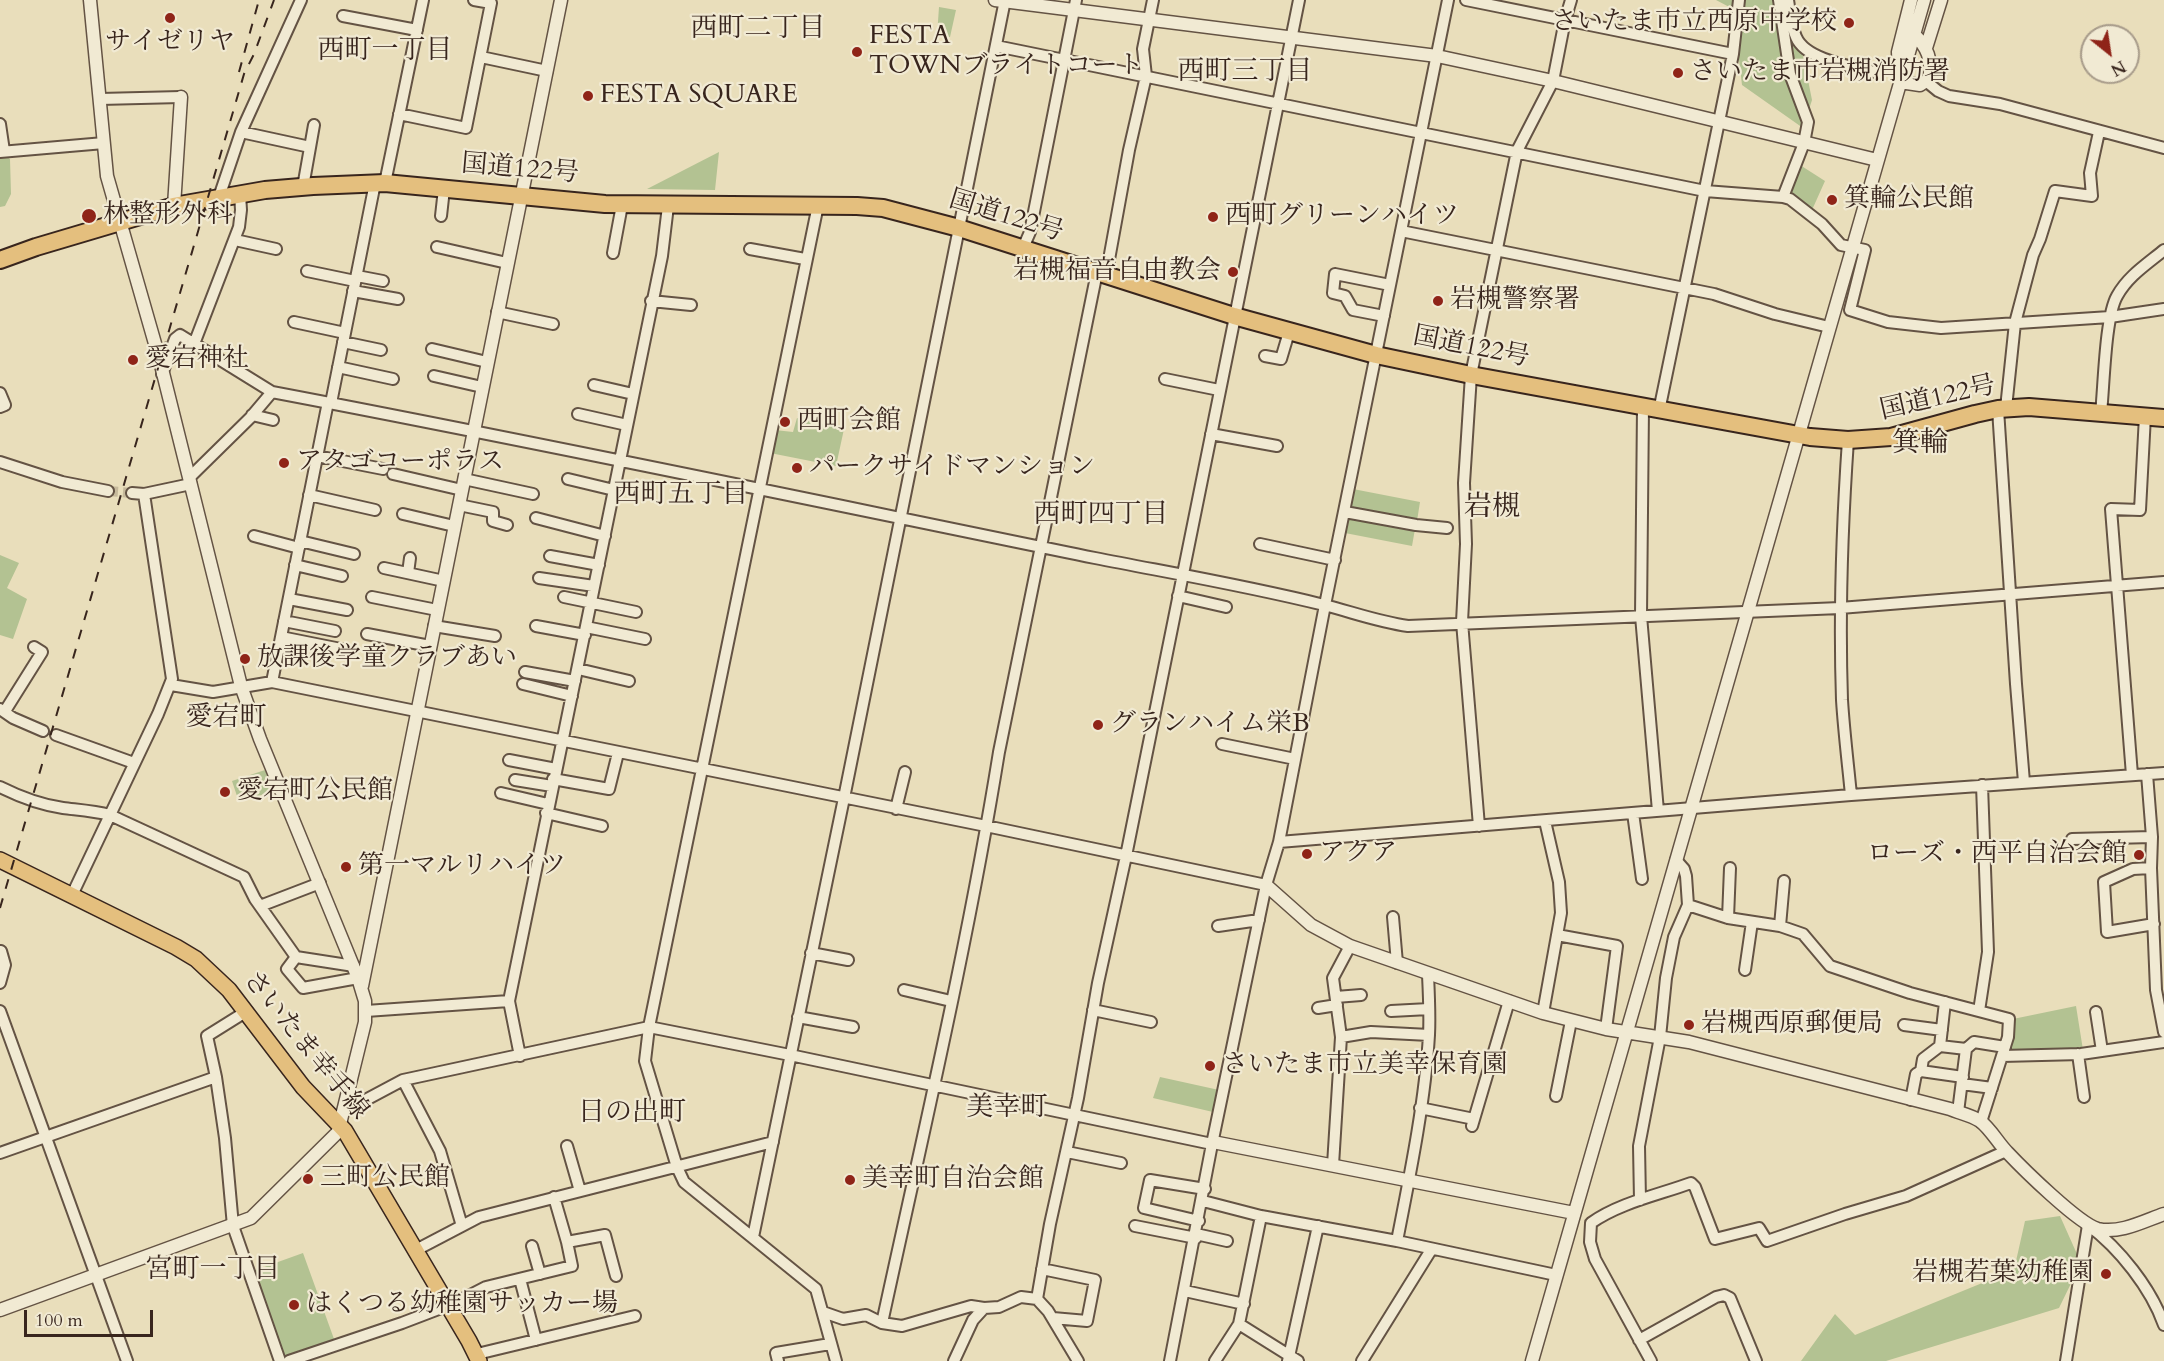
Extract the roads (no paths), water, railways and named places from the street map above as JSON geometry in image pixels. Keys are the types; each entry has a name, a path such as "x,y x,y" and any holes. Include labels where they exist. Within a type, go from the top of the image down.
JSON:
{"highway":[{"name":"国道122号","path":"0,260 174,206 219,197 303,187 380,183 622,204 818,205 883,208 959,228 1234,316 1376,355 1471,375 1825,440 1891,437 1953,419 2002,409 2029,407 2164,418"}],"main road":[{"name":"さいたま幸手線","path":"0,860 176,946 196,959 229,990 316,1103 342,1119 350,1138 478,1358"}],"street":[{"path":"0,1310 251,1218 330,1141 342,1119 366,1011 358,977 260,739 241,686 162,374 107,176 90,0"},
{"path":"219,197 241,132 301,0"},
{"path":"272,682 317,456 355,283 399,114 423,0"},
{"path":"399,114 466,128 491,3 474,0"},
{"path":"358,977 438,610 561,0"},
{"path":"753,1237 996,46 1002,0 1075,5 1149,18 1437,56 1553,81 1877,160"},
{"path":"882,1323 934,1085 999,752 1042,547 1146,76 1143,49 1153,0"},
{"path":"1037,1299 1075,1114 1093,1010 1184,576 1234,316 1299,0"},
{"path":"1170,1361 1266,885 1279,842 1448,0"},
{"path":"1466,0 1732,54"},
{"path":"1479,826 1462,622 1466,544 1464,483 1471,375 1517,151 1553,81 1571,0"},
{"path":"1658,811 1641,616 1651,409 1686,289 1732,54 1739,0"},
{"path":"1779,0 1790,74 1808,122 1804,143 1783,197"},
{"path":"1788,0 1796,36 1803,48 1814,55 1879,73"},
{"path":"1900,82 1898,52 1911,0"},
{"path":"1532,1361 1924,0"},
{"path":"1926,48 1941,0"},
{"path":"1023,248 1030,232 1075,5"},
{"path":"343,16 417,30"},
{"path":"1900,82 1920,85 1927,82 1931,72 1931,63 1926,48 1914,34"},
{"path":"996,46 1065,58 1704,191 1783,197 1822,224 1841,245 1865,250 1850,310 1888,322 1941,328 2110,317 2164,309"},
{"path":"481,57 546,71"},
{"path":"1927,82 1949,96 2000,104 2164,148"},
{"path":"100,99 181,97 174,206"},
{"path":"0,124 2,152 104,143"},
{"path":"303,187 314,125"},
{"path":"241,132 310,147"},
{"path":"2025,782 2010,594 2002,409 2015,323 2033,255 2055,191 2092,196 2090,173 2099,132"},
{"path":"441,216 444,189"},
{"path":"194,344 235,240 241,210 240,194"},
{"path":"613,253 622,204"},
{"path":"818,205 805,259 649,1027 645,1061 677,1167 684,1182 816,1289 836,1361"},
{"path":"520,1056 509,1001 662,255 668,206"},
{"path":"1401,231 1714,294 1775,314 1828,327"},
{"path":"235,240 276,249"},
{"path":"436,248 507,263"},
{"path":"750,249 805,259"},
{"path":"2101,412 2110,317 2116,297 2133,274 2164,250"},
{"path":"307,271 355,283 398,299"},
{"path":"1384,316 1353,310 1345,296 1333,293 1335,274 1390,285"},
{"path":"355,283 383,281"},
{"path":"651,301 691,305"},
{"path":"497,312 553,324"},
{"path":"294,322 381,350"},
{"path":"1266,356 1281,359 1289,332"},
{"path":"162,374 175,339 180,335 272,392 759,488 900,519 1325,605 1382,622 1408,626 1840,608 2164,582"},
{"path":"432,349 487,362"},
{"path":"338,367 393,379"},
{"path":"434,376 482,387"},
{"path":"1164,379 1220,390"},
{"path":"594,385 633,394"},
{"path":"132,493 144,494 190,481 272,392"},
{"path":"0,393 5,405 0,407"},
{"path":"578,414 627,425"},
{"path":"252,415 273,420"},
{"path":"2132,775 2111,509 2140,510 2145,416"},
{"path":"1211,434 1277,446"},
{"path":"1848,440 1842,522 1840,608 1842,702 1851,795"},
{"path":"317,456 463,485 532,494"},
{"path":"0,462 62,482 108,491"},
{"path":"568,479 614,490"},
{"path":"72,895 171,685 172,678 144,494"},
{"path":"309,495 375,510"},
{"path":"459,505 494,512 493,522 507,525"},
{"path":"1345,512 1416,525 1447,528"},
{"path":"403,514 454,526"},
{"path":"536,518 604,536"},
{"path":"254,536 354,554"},
{"path":"1260,544 1335,560"},
{"path":"550,556 599,565"},
{"path":"408,573 410,558"},
{"path":"295,565 342,576"},
{"path":"384,568 444,580"},
{"path":"539,578 594,586"},
{"path":"1178,596 1226,607"},
{"path":"372,597 438,610"},
{"path":"564,597 636,612"},
{"path":"289,598 347,610"},
{"path":"284,621 335,632"},
{"path":"434,626 495,636"},
{"path":"536,626 645,639"},
{"path":"368,634 430,646"},
{"path":"281,637 346,650"},
{"path":"34,647 42,652 2,710 13,718 43,731"},
{"path":"578,669 629,681"},
{"path":"525,672 575,681"},
{"path":"171,685 213,692 272,682 1266,885 1311,925 1350,946 1428,975 1571,1021 1689,1042 1958,1112 1981,1122 2006,1151 2044,1187 2106,1238 2129,1266 2158,1309 2164,1325"},
{"path":"523,684 572,696"},
{"path":"56,735 134,763"},
{"path":"1222,744 1295,759"},
{"path":"509,760 554,778 609,789 618,753"},
{"path":"896,809 905,772"},
{"path":"1279,842 1851,795 2164,773"},
{"path":"2147,774 2152,837 2151,868 2156,990 2164,1032"},
{"path":"515,780 554,778"},
{"path":"1979,1011 1988,952 1982,785"},
{"path":"0,787 21,798 62,808 87,809 110,815 244,877 260,906 296,957 358,977"},
{"path":"501,793 602,826"},
{"path":"1633,813 1642,879"},
{"path":"1543,1013 1560,913 1559,882 1545,821"},
{"path":"2072,839 2152,837"},
{"path":"1640,1200 1639,1146 1660,1037 1666,978 1674,937 1688,905 1686,876 1682,866 1676,860"},
{"path":"1728,918 1730,868"},
{"path":"2151,868 2133,869 2104,882 2106,932 2154,924"},
{"path":"1780,926 1784,881"},
{"path":"260,906 320,884"},
{"path":"1688,905 1728,918 1780,926 1803,934 1830,966 1910,993 2009,1019 2004,1052 1981,1122"},
{"path":"1393,917 1397,963"},
{"path":"1218,926 1259,920"},
{"path":"1745,970 1752,922"},
{"path":"1557,935 1617,946 1606,1029"},
{"path":"1333,1165 1341,1037 1333,978 1350,946"},
{"path":"0,983 5,965 1,951"},
{"path":"812,953 848,960"},
{"path":"296,957 287,969 303,988 358,977"},
{"path":"1397,1241 1409,1180 1429,1035 1428,975"},
{"path":"904,990 951,1001"},
{"path":"1318,1008 1361,995"},
{"path":"366,1011 509,1001"},
{"path":"1420,1108 1473,1123 1509,1001"},
{"path":"1940,1046 1945,1002"},
{"path":"1392,1011 1429,1009"},
{"path":"1093,1010 1151,1022"},
{"path":"0,1011 128,1361"},
{"path":"247,1011 207,1036 225,1138 233,1226 280,1361"},
{"path":"2096,1012 2102,1051"},
{"path":"798,1017 853,1027"},
{"path":"1556,1096 1571,1021"},
{"path":"1904,1025 1942,1030"},
{"path":"342,1119 403,1080 649,1027 1213,1143 1409,1180 1591,1223"},
{"path":"1341,1037 1371,1032 1429,1035"},
{"path":"1921,1071 1923,1059 1940,1046 1966,1048 1974,1042 2004,1052 2078,1054 2164,1042"},
{"path":"1958,1112 1966,1048"},
{"path":"2078,1054 2084,1097"},
{"path":"1911,1100 1916,1074 1921,1071 1992,1088"},
{"path":"0,1153 216,1077"},
{"path":"403,1080 441,1151 462,1226"},
{"path":"416,1250 479,1217 773,1142"},
{"path":"567,1146 580,1191"},
{"path":"1591,1223 1640,1200 1690,1183 1695,1187 1715,1239 1759,1228 1767,1241 1906,1196 2006,1151"},
{"path":"1067,1152 1120,1163"},
{"path":"1199,1221 1144,1208 1150,1180 1204,1189"},
{"path":"289,1361 402,1323 486,1287 572,1266 554,1197"},
{"path":"1203,1201 1261,1216 1397,1241 1556,1275"},
{"path":"2088,1225 2099,1229 2120,1230 2164,1214"},
{"path":"1215,1361 1239,1324 1261,1216"},
{"path":"1591,1223 1590,1242 1595,1259 1651,1361"},
{"path":"2066,1361 2088,1225"},
{"path":"1135,1226 1227,1241"},
{"path":"1239,1324 1292,1359 1318,1226"},
{"path":"567,1242 605,1235 616,1276"},
{"path":"532,1246 540,1274"},
{"path":"1362,1361 1431,1250"},
{"path":"1042,1269 1095,1280 1087,1321 1053,1318"},
{"path":"520,1279 536,1340"},
{"path":"1185,1291 1244,1304"},
{"path":"1639,1340 1724,1295 1730,1298 1756,1361"},
{"path":"823,1312 843,1319 866,1315 882,1323 902,1326 971,1306 999,1307 1021,1297 1037,1299 1053,1318 1078,1361"},
{"path":"954,1361 973,1320 984,1308"},
{"path":"478,1358 536,1340 635,1316"},
{"path":"778,1361 776,1353 830,1344"}],"tunnel":[{"path":"108,491 132,493"}],"railway":[{"path":"239,72 259,0"},
{"path":"0,908 244,74 274,0"}],"place":[{"name":"サイゼリヤ","path":"170,18"},
{"name":"さいたま市立西原中学校","path":"1849,23"},
{"name":"FESTA TOWNブライトコート","path":"857,52"},
{"name":"さいたま市岩槻消防署","path":"1678,73"},
{"name":"FESTA SQUARE","path":"588,96"},
{"name":"箕輪公民館","path":"1832,200"},
{"name":"林整形外科","path":"89,216"},
{"name":"西町グリーンハイツ","path":"1213,217"},
{"name":"岩槻福音自由教会","path":"1233,272"},
{"name":"岩槻警察署","path":"1438,301"},
{"name":"愛宕神社","path":"133,360"},
{"name":"西町会館","path":"785,422"},
{"name":"アタゴコーポラス","path":"284,463"},
{"name":"パークサイドマンション","path":"797,468"},
{"name":"放課後学童クラブあい","path":"245,659"},
{"name":"グランハイム栄B","path":"1098,725"},
{"name":"愛宕町公民館","path":"225,792"},
{"name":"アクア","path":"1307,854"},
{"name":"ローズ・西平自治会館","path":"2139,855"},
{"name":"第一マルリハイツ","path":"346,867"},
{"name":"岩槻西原郵便局","path":"1689,1025"},
{"name":"さいたま市立美幸保育園","path":"1210,1066"},
{"name":"三町公民館","path":"308,1179"},
{"name":"美幸町自治会館","path":"850,1180"},
{"name":"岩槻若葉幼稚園","path":"2106,1274"},
{"name":"はくつる幼稚園サッカー場","path":"294,1305"}],"district":[{"name":"西町二丁目","path":"758,30"},
{"name":"西町一丁目","path":"385,52"},
{"name":"西町三丁目","path":"1245,73"},
{"name":"箕輪","path":"1920,445"},
{"name":"西町五丁目","path":"681,496"},
{"name":"岩槻","path":"1492,509"},
{"name":"西町四丁目","path":"1101,516"},
{"name":"愛宕町","path":"226,719"},
{"name":"美幸町","path":"1007,1109"},
{"name":"日の出町","path":"632,1114"},
{"name":"宮町一丁目","path":"213,1271"}]}
